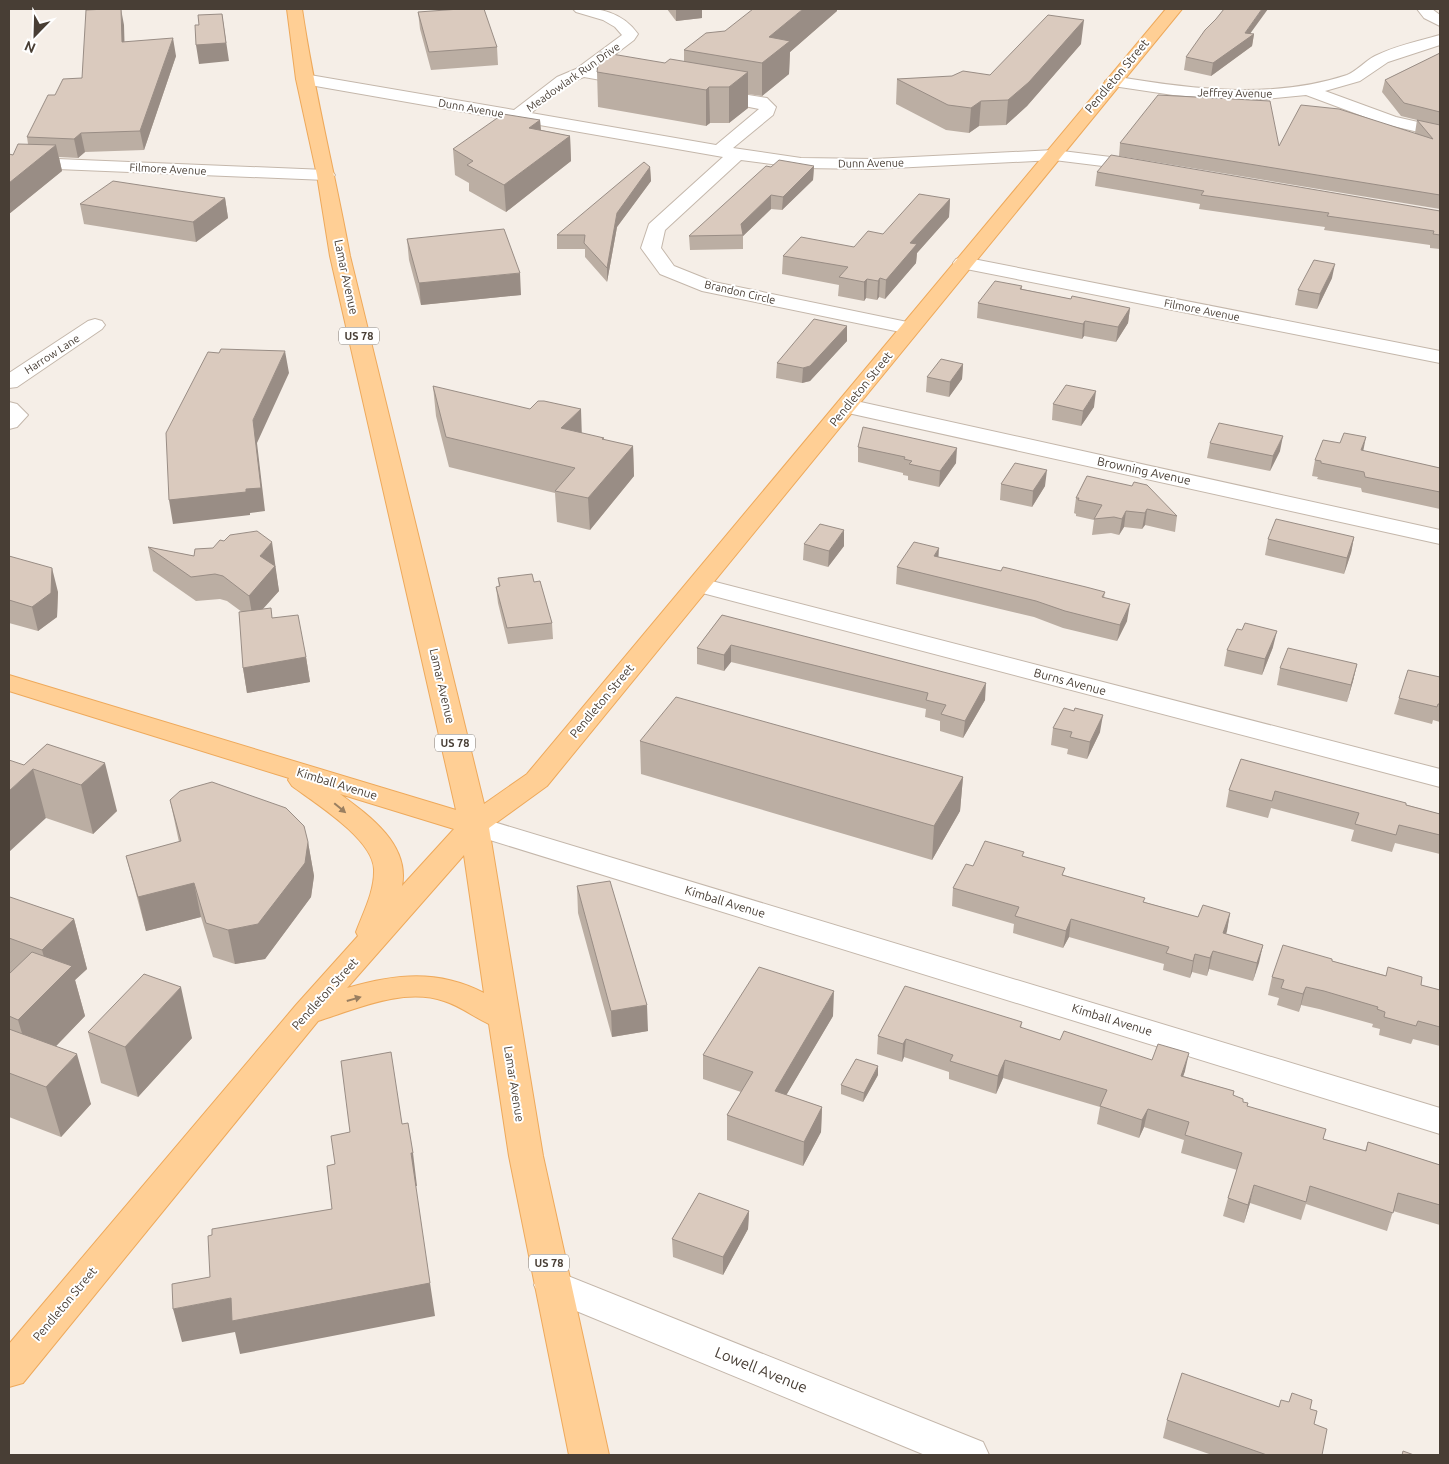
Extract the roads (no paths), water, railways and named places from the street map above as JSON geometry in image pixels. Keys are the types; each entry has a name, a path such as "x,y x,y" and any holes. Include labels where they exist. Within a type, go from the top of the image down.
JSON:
{"main road":[{"name":"Lamar Avenue","path":"294,9 304,79 326,174 340,256 474,825 526,1156 589,1455"},
{"name":"Pendleton Street","path":"9,1371 307,1013 474,825 537,780 1174,9"},
{"name":"Kimball Avenue","path":"9,683 474,825"},
{"path":"286,768 338,806 378,842 389,862 388,889 364,949"},
{"path":"307,1013 394,988 421,984 449,990 503,1018"}],"street":[{"name":"Meadowlark Run Drive","path":"517,116 563,80 582,72 629,37 630,34 612,18 581,9"},
{"path":"1424,9 1429,15 1440,22"},
{"name":"Jeffrey Avenue","path":"1113,81 1170,91 1265,96 1309,90 1356,77 1380,59 1410,47 1440,40"},
{"path":"582,72 648,83"},
{"name":"Dunn Avenue","path":"304,79 801,163 873,164 1054,154 1161,170"},
{"path":"1309,90 1358,112 1414,128 1440,132"},
{"path":"694,91 761,102 768,107 767,111 728,152"},
{"name":"Brandon Circle","path":"728,152 656,228 651,248 667,270 709,287 910,328"},
{"name":"Filmore Avenue","path":"9,162 255,174 326,174"},
{"name":"Filmore Avenue","path":"963,263 1440,356"},
{"name":"Harrow Lane","path":"9,382 95,325"},
{"name":"Browning Avenue","path":"847,406 1440,537"},
{"path":"9,409 17,415 9,422"},
{"name":"Burns Avenue","path":"700,585 1440,778"},
{"name":"Kimball Avenue","path":"474,825 1440,1121"},
{"name":"Lowell Avenue","path":"553,1284 969,1455"}]}
